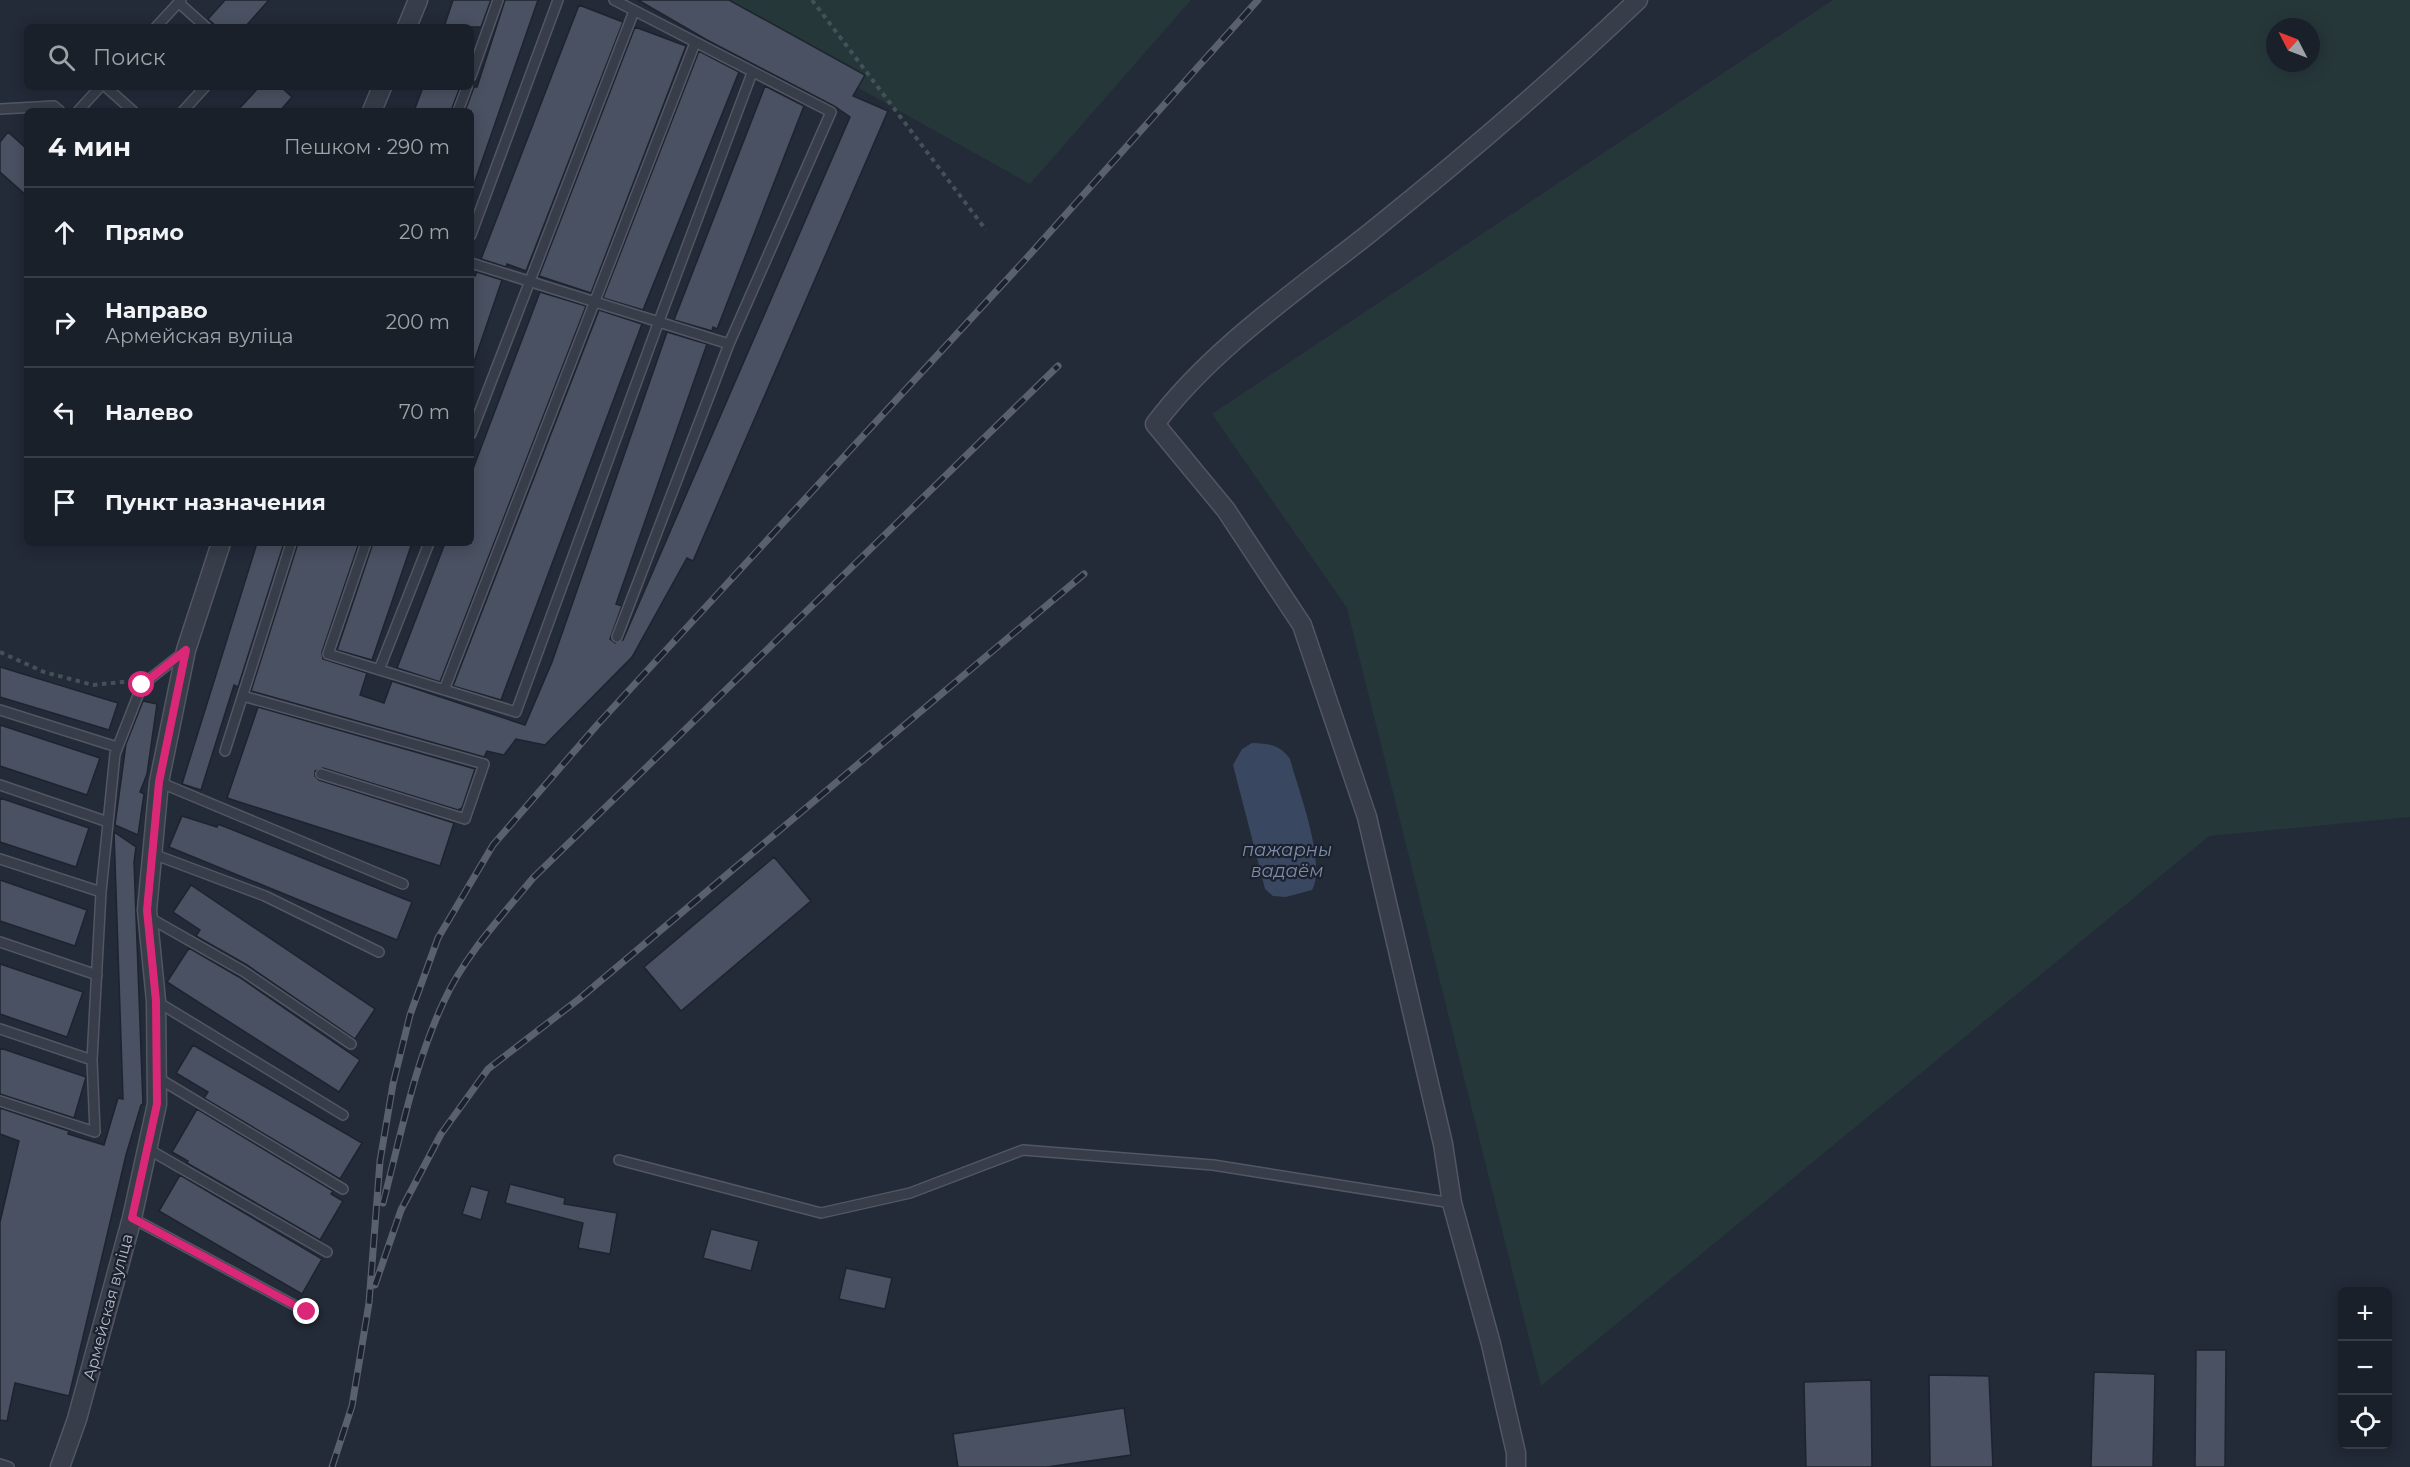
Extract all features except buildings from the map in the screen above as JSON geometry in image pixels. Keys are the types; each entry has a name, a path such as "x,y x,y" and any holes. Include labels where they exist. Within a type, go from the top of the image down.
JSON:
{"street":[{"path":"408,24 418,0"},
{"path":"1516,1467 1516,1453 1491,1344 1452,1203 1443,1144 1366,818 1302,625 1226,510 1155,424 1175,398 1251,327 1454,165 1575,60 1638,0"},
{"path":"373,108 381,90"},
{"name":"Армейская вуліца","path":"60,1467 77,1419 132,1218 157,1104 156,1001 148,917 159,782 186,650 220,546"}],"lane":[{"path":"474,68 498,0"},
{"path":"474,226 558,0"},
{"path":"614,0 831,112 729,344 618,637"},
{"path":"159,24 180,1 203,24"},
{"path":"474,426 634,11"},
{"path":"444,690 593,300 695,42"},
{"path":"365,546 328,654 516,712 752,73"},
{"path":"81,108 97,90"},
{"path":"109,90 130,108"},
{"path":"186,108 203,90"},
{"path":"459,108 466,90"},
{"path":"0,109 54,106 56,108"},
{"path":"474,264 729,344"},
{"path":"225,751 290,546"},
{"path":"379,670 428,546"},
{"path":"0,1101 95,1132 92,1060 101,892 117,747 142,685 186,650"},
{"path":"243,696 484,764 465,819 321,774"},
{"path":"0,710 117,747"},
{"path":"159,782 403,884"},
{"path":"0,785 108,822"},
{"path":"153,855 265,896 379,952"},
{"path":"0,859 101,892"},
{"path":"148,917 243,971 351,1044"},
{"path":"0,942 97,975"},
{"path":"156,1001 343,1114"},
{"path":"0,1029 92,1060"},
{"path":"158,1078 343,1190"},
{"path":"148,1149 327,1252"},
{"path":"619,1160 821,1213 910,1193 1023,1150 1213,1165 1452,1203"},
{"path":"132,1218 307,1312"},
{"path":"0,1464 9,1467"}],"path":[{"path":"812,0 986,230"},
{"path":"0,652 44,672 93,685 134,681"}],"shaded area":[{"path":"701,0 1191,0 1030,184"},
{"path":"1833,0 2410,0 2410,817 2209,836 1541,1386 1347,608 1212,414"}],"water":[{"name":"пажарны вадаём","path":"1252,743 1273,746 1282,750 1290,759 1314,845 1316,878 1312,890 1286,897 1273,896 1265,889 1233,765 1242,749"}],"railway":[{"path":"332,1467 352,1406 369,1303 380,1161 393,1084 410,1015 438,938 493,845 598,724 1024,261 1258,0"},
{"path":"383,1203 409,1100 434,1025 462,968 496,922 533,878 1058,366"},
{"path":"375,1285 401,1210 441,1134 488,1069 579,999 1084,574"}],"route":[{"path":"142,685 186,650 159,782 147,910 156,1001 157,1104 132,1218 307,1312"}]}
